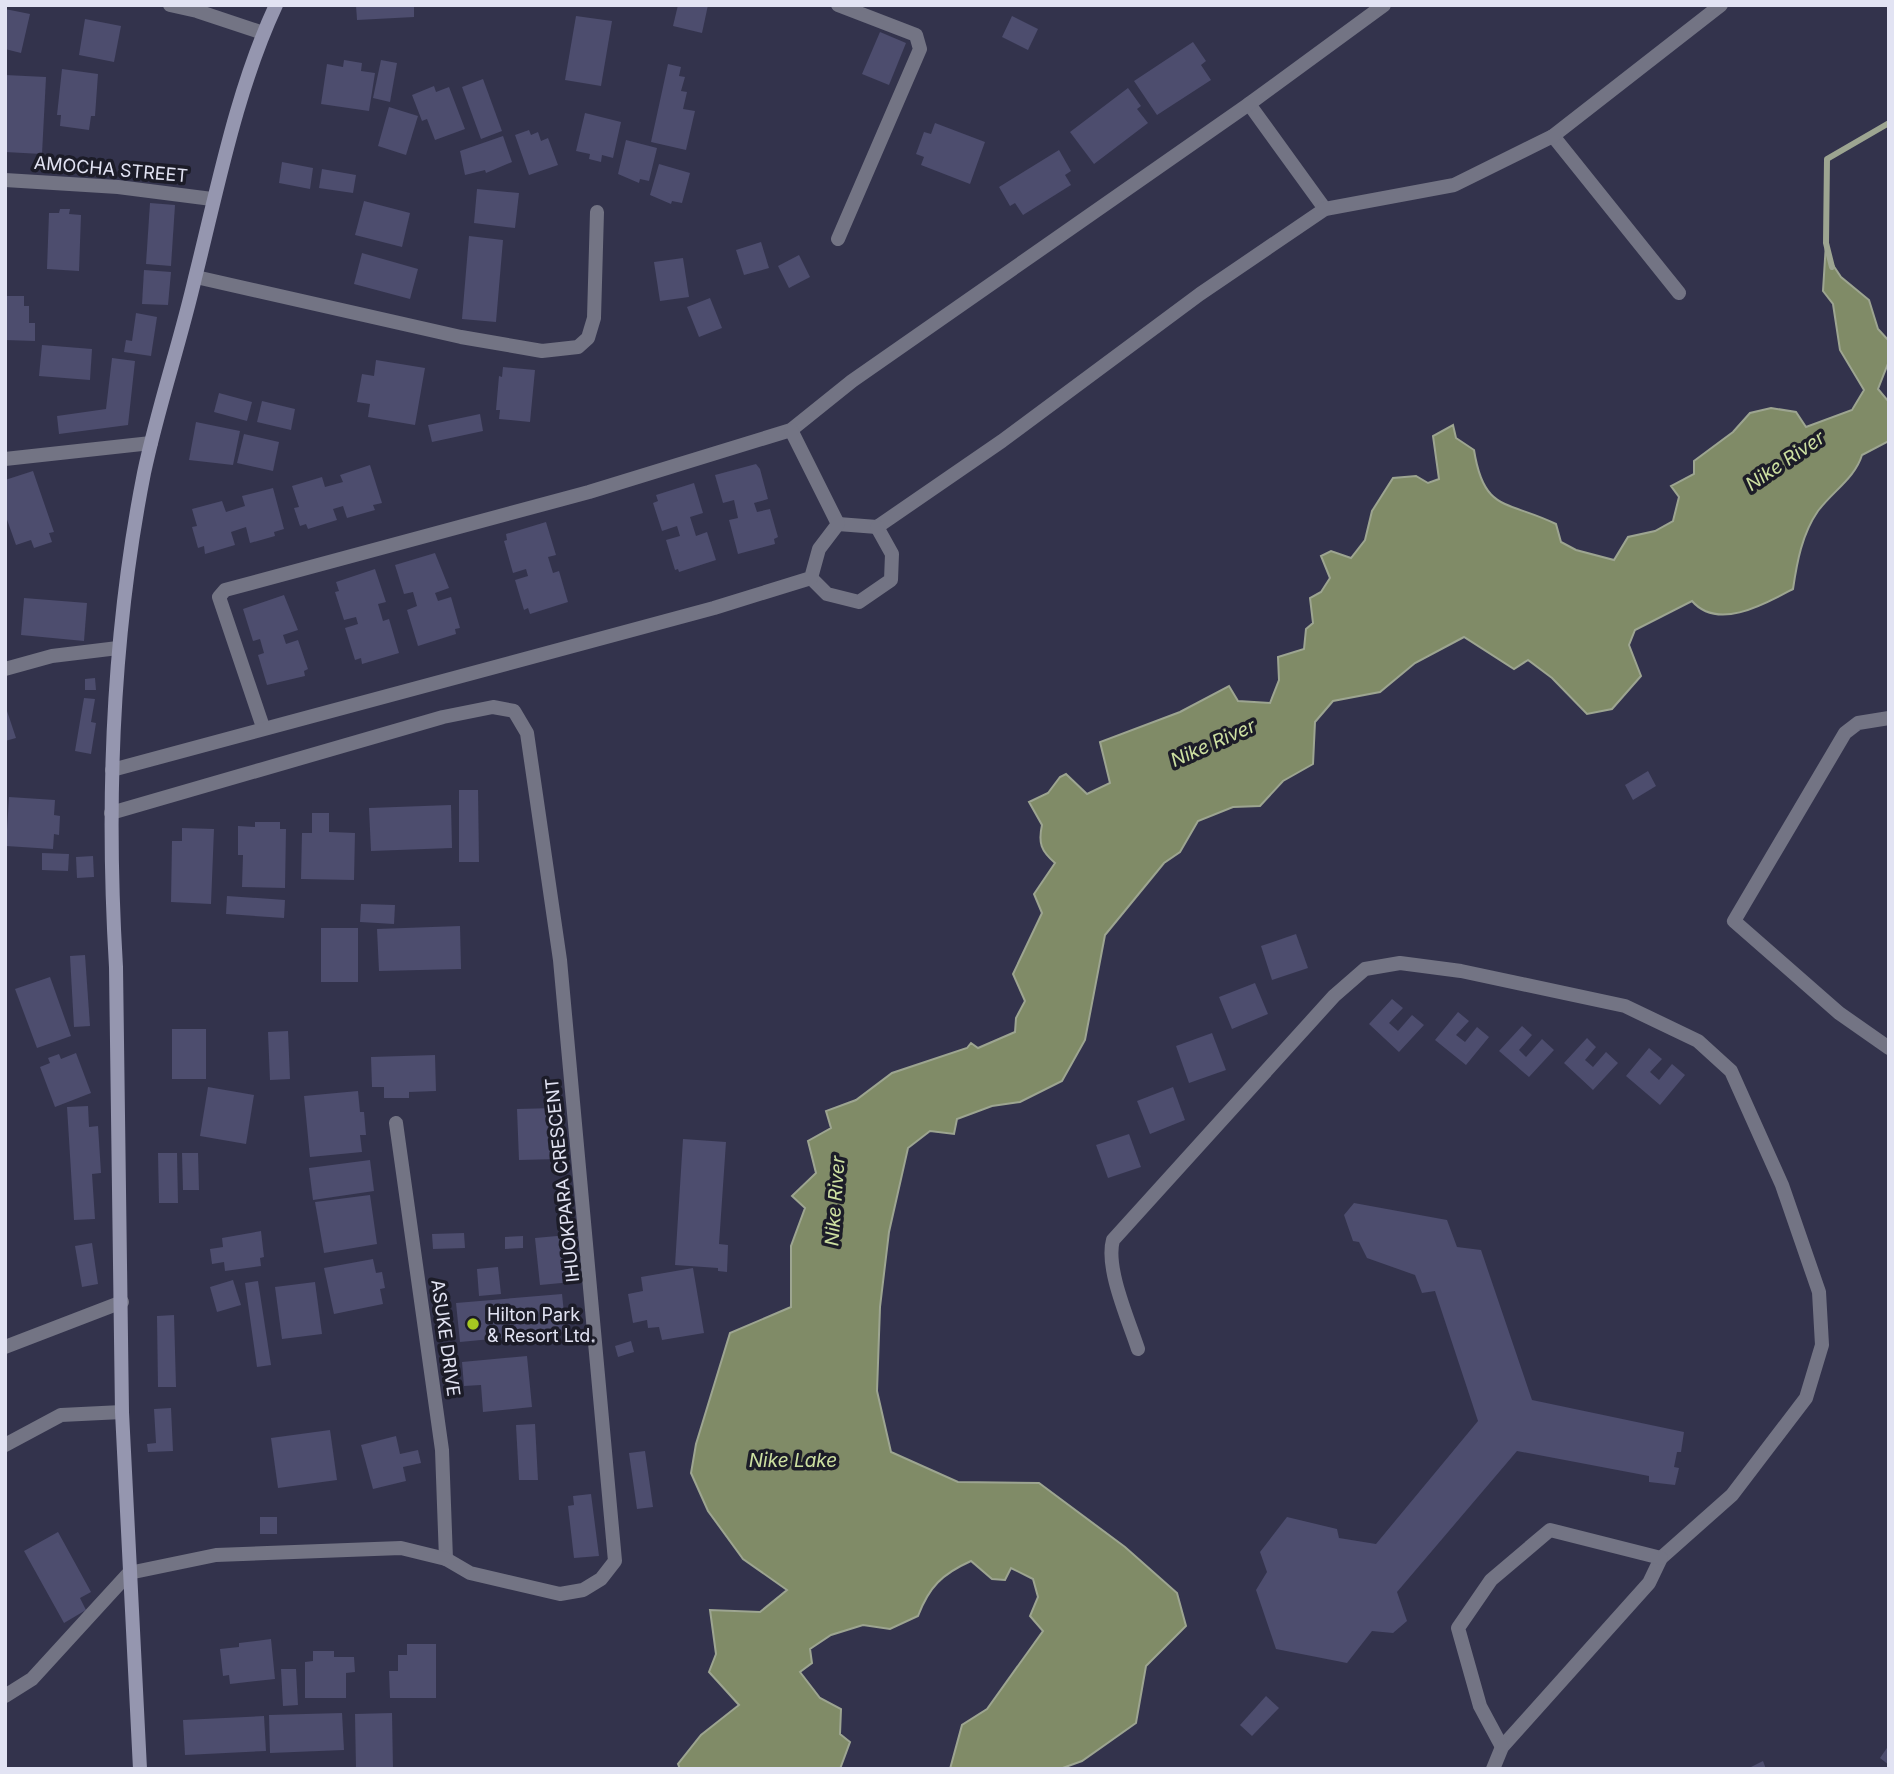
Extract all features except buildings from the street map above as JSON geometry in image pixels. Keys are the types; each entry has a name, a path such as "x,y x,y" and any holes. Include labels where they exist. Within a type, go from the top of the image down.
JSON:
{"street":[{"path":"170,5 197,10 263,33"},
{"path":"139,1769 122,1412 111,813 118,648 151,443 196,277 212,199 263,33 276,5"},
{"path":"838,5 916,35 919,49 838,239"},
{"path":"263,727 219,597 225,590 589,492 791,430 852,381 1249,104 1384,5"},
{"path":"838,524 877,527 1002,441 1200,294 1325,209 1454,185 1553,136 1721,5"},
{"path":"1249,104 1325,209"},
{"path":"1553,136 1679,293"},
{"name":"AMOCHA STREET","path":"5,180 118,187 212,199"},
{"path":"196,277 461,337 542,351 578,347 589,338 594,318 597,212"},
{"path":"791,430 838,524"},
{"path":"5,459 151,443"},
{"path":"811,578 819,549 838,524"},
{"path":"811,578 827,594 859,602 891,580 892,554 877,527"},
{"path":"112,769 714,608 811,578"},
{"path":"5,669 51,656 118,648"},
{"name":"IHUOKPARA CRESCENT","path":"111,813 443,717 493,707 514,711 527,733 560,960 589,1245 615,1561 592,1585 583,1590 560,1594 470,1573 446,1559 401,1548 216,1555 129,1573"},
{"path":"1889,718 1858,723 1845,733 1734,921 1839,1013 1889,1048"},
{"path":"1138,1349 1112,1268 1110,1252 1113,1240 1334,996 1365,969 1400,963 1461,971 1625,1006 1698,1041 1731,1071 1782,1185 1819,1292 1822,1345 1806,1398 1731,1495 1661,1558 1649,1583 1502,1747 1493,1769"},
{"name":"ASUKE DRIVE","path":"396,1123 442,1450 446,1559"},
{"path":"5,1347 122,1302"},
{"path":"5,1445 61,1415 122,1412"},
{"path":"1502,1747 1480,1706 1458,1628 1491,1580 1550,1530 1661,1558"},
{"path":"5,1696 32,1679 129,1573"}],"water":[{"name":"Nike Lake","path":"1826,243 1831,262 1841,277 1869,300 1878,329 1889,341 1889,361 1878,389 1889,402 1889,441 1862,455 1849,478 1812,520 1798,559 1793,589 1756,607 1728,614 1703,610 1692,601 1635,630 1629,645 1641,676 1612,709 1587,714 1552,678 1528,660 1514,669 1464,637 1415,663 1380,692 1333,701 1315,722 1313,764 1283,781 1260,806 1233,807 1198,821 1180,852 1164,863 1105,935 1085,1040 1062,1081 1020,1102 992,1106 957,1119 954,1134 930,1131 908,1148 889,1232 880,1307 877,1391 891,1452 958,1482 1039,1483 1125,1547 1177,1593 1186,1626 1146,1666 1136,1723 1082,1761 1060,1769 950,1769 962,1725 987,1709 1043,1631 1030,1616 1038,1597 1033,1579 1011,1568 1005,1580 992,1579 971,1561 938,1582 918,1616 890,1629 863,1625 831,1635 810,1649 812,1663 800,1672 820,1698 841,1709 840,1734 850,1742 840,1769 680,1769 678,1764 701,1735 739,1705 709,1672 716,1654 710,1610 760,1612 787,1590 743,1559 708,1511 691,1473 696,1444 730,1333 791,1307 791,1246 805,1208 792,1196 816,1173 808,1141 831,1128 826,1111 856,1100 892,1073 967,1048 971,1043 978,1048 1015,1032 1016,1018 1025,1001 1013,974 1042,913 1034,894 1055,863 1042,846 1042,825 1029,802 1048,793 1060,777 1066,774 1087,794 1110,783 1100,742 1180,712 1229,686 1238,701 1270,703 1279,680 1278,657 1304,649 1306,629 1313,623 1310,598 1321,592 1330,578 1321,556 1331,551 1351,558 1365,540 1372,511 1393,478 1416,476 1428,483 1439,479 1433,436 1453,425 1456,438 1474,450 1478,470 1491,495 1511,507 1556,524 1561,542 1576,550 1614,560 1628,537 1655,531 1673,521 1679,497 1671,486 1694,474 1694,461 1733,432 1750,413 1771,408 1796,412 1806,427 1852,410 1864,390 1840,350 1833,304 1823,291"}],"waterway":[{"name":"Nike River","path":"1832,267 1826,243 1827,159 1889,123"}],"place":[{"name":"Hilton Park & Resort Ltd.","path":"473,1324"}]}
